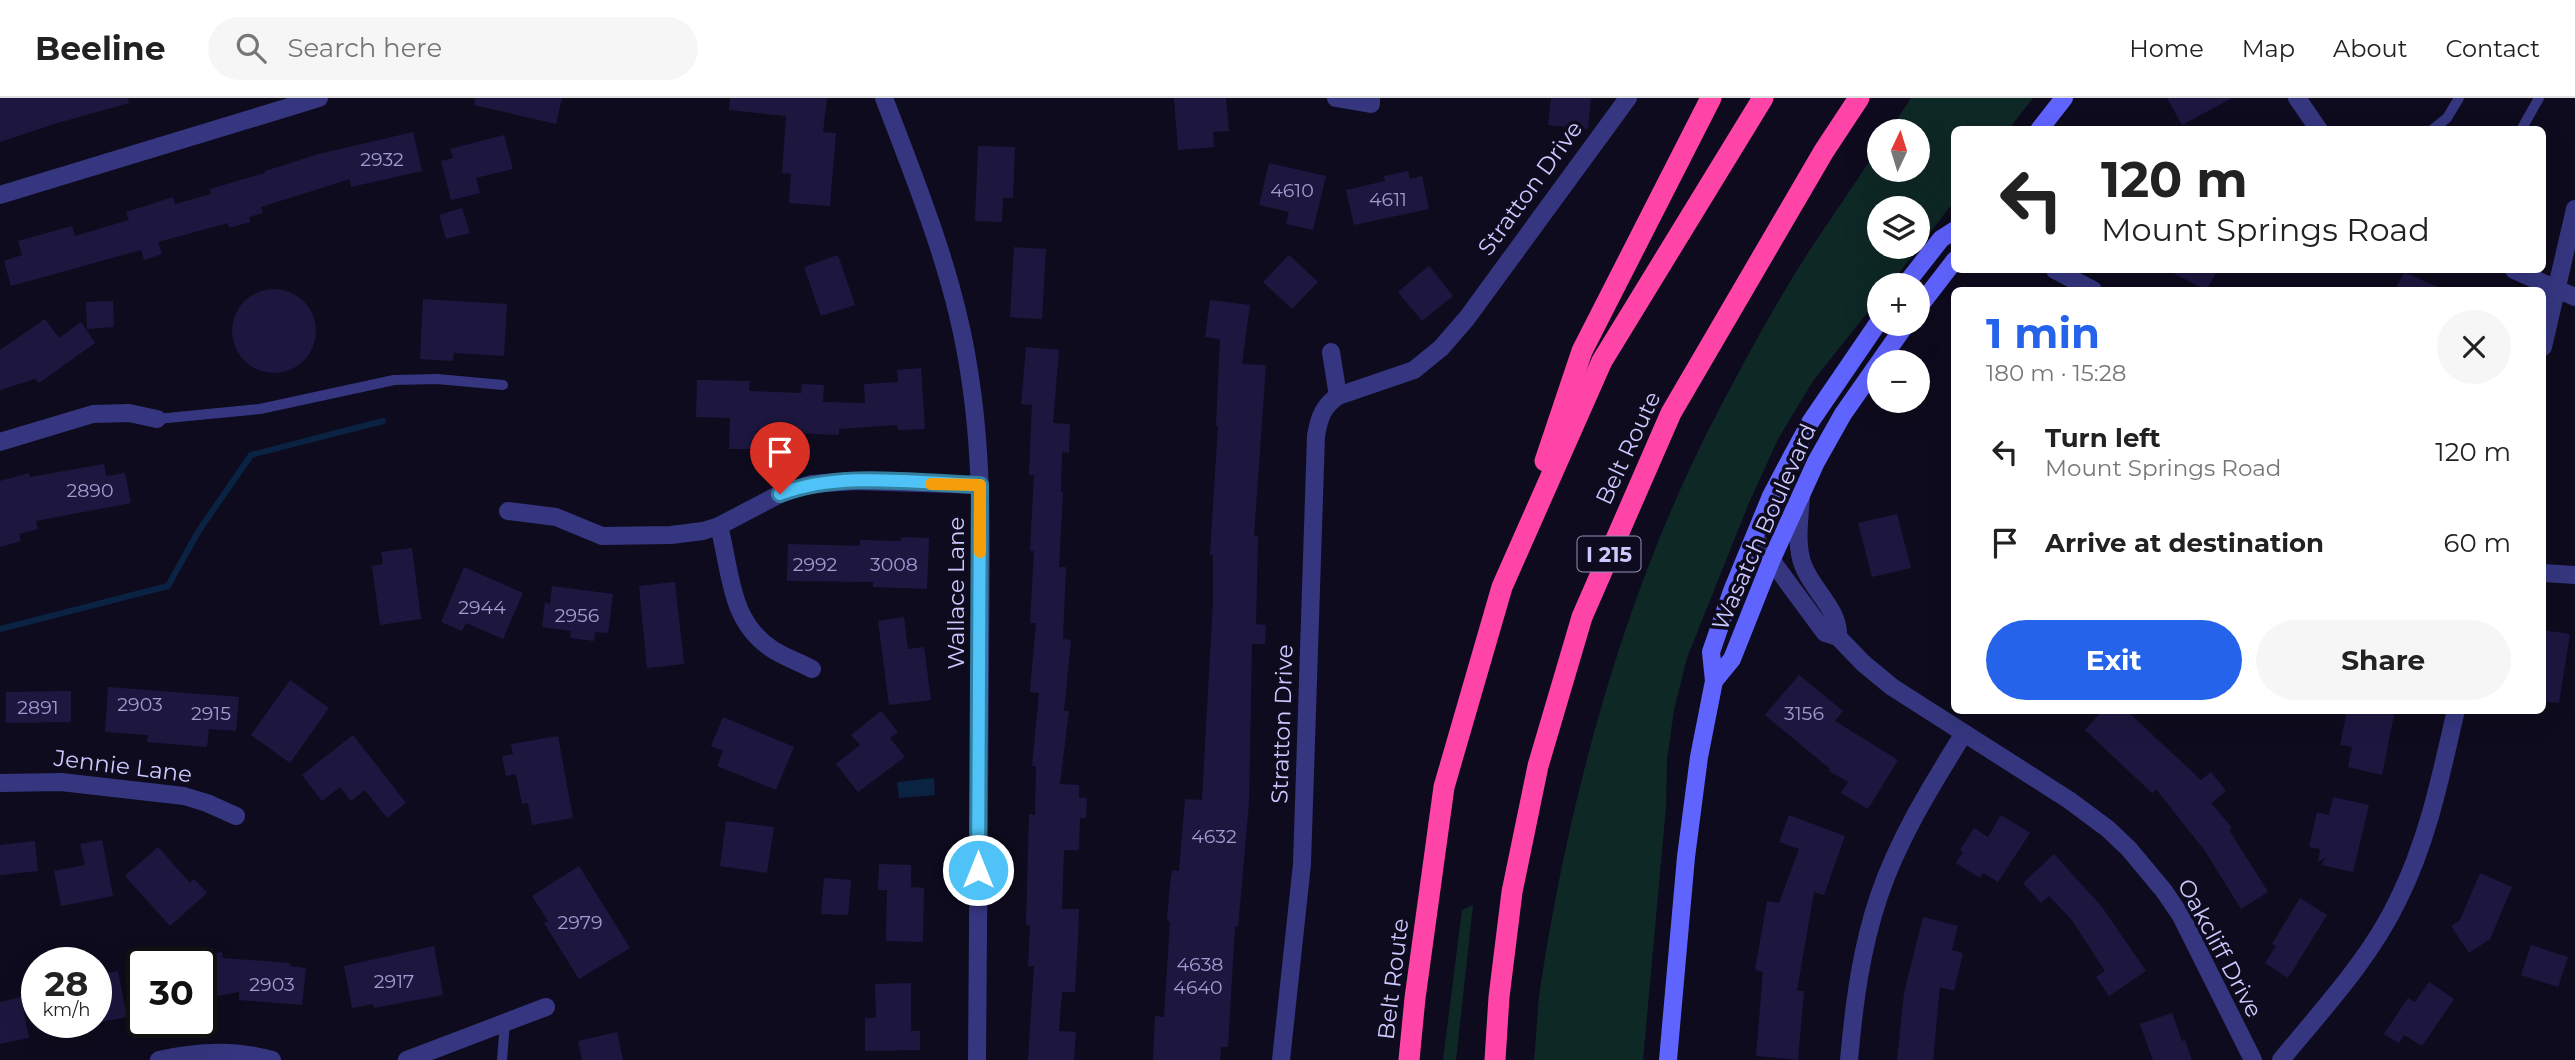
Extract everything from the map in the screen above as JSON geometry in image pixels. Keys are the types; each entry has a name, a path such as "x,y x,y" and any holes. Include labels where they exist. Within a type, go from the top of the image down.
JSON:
{"highway":[{"path":"1502,587 1582,351 1711,98"},
{"name":"Belt Route","path":"1409,1060 1444,787 1502,587 1602,361 1763,98"},
{"name":"Belt Route","path":"1495,1060 1499,997 1512,892 1538,766 1582,617 1671,413 1824,151 1859,98"}],"street":[{"path":"0,195 319,98"},
{"name":"Wallace Lane","path":"884,98 938,247 961,328 975,409 980,485 977,1060"},
{"path":"1336,98 1371,104 1371,98"},
{"name":"Stratton Drive","path":"1281,1060 1303,864 1316,436 1323,410 1338,396 1414,370 1441,348 1467,318 1628,98"},
{"path":"2042,126 2064,98"},
{"path":"2297,98 2316,126"},
{"path":"2546,335 2575,209"},
{"path":"1914,273 1941,239 1951,233"},
{"path":"1930,292 1951,265"},
{"path":"2062,273 2087,287"},
{"path":"2520,273 2575,297"},
{"name":"Wasatch Boulevard","path":"1668,1060 1688,844 1699,757 1714,681 1711,652 1771,496 1811,421 1869,336"},
{"name":"Wasatch Boulevard","path":"1714,681 1732,659 1771,561 1843,414 1898,336"},
{"path":"1331,352 1338,396"},
{"path":"0,442 93,414 129,413 157,419"},
{"path":"508,511 556,517 593,534 611,537 688,534 719,526 773,497 811,484 856,481 980,485"},
{"name":"Oakcliff Drive","path":"1801,495 1799,545 1802,563 1839,624 1838,637"},
{"path":"719,526 734,597 743,618 756,636 773,649 812,669"},
{"name":"Oakcliff Drive","path":"1755,538 1825,633 1838,637 1877,676 2089,814 2148,869 2196,943 2253,1060"},
{"path":"2546,573 2575,575"},
{"path":"2281,1060 2357,965 2398,902 2424,836 2455,714"},
{"path":"1849,1060 1858,980 1880,895 1915,815 1964,733"},
{"name":"Jennie Lane","path":"0,783 61,782 184,796 236,816"},
{"path":"407,1060 546,1007"},
{"path":"159,1060 208,1052 243,1054 272,1060"}],"lane":[{"path":"2437,126 2447,117 2459,98"},
{"path":"2523,126 2539,98"},
{"path":"157,419 260,409 394,380 437,379 503,385"},
{"path":"502,1060 505,1022"}],"green space":[{"path":"1911,98 2033,98 2011,126 1951,126 1951,205 1930,233 1930,196 1867,196 1867,259 1910,259 1899,273 1867,273 1867,313 1813,381 1778,439 1749,503 1687,658 1674,710 1667,760 1666,807 1643,1060 1534,1060 1540,986 1569,834 1605,694 1627,626 1679,492 1710,427 1756,340 1806,256 1867,164 1867,182 1930,182 1930,119 1897,119"},
{"path":"1473,905 1456,1060 1443,1060 1462,910"}],"water":[{"path":"934,778 935,795 899,798 897,782"}],"building":[{"path":"0,98 128,98 129,103 0,142"},
{"path":"475,98 562,98 556,124 474,105"},
{"path":"730,98 827,98 823,132 836,133 830,206 789,203 791,174 782,173 786,116 729,110"},
{"path":"1174,98 1226,98 1229,131 1213,132 1214,147 1178,150"},
{"path":"1551,98 1591,98 1588,129 1548,125"},
{"path":"2167,98 2232,98 2182,125"},
{"path":"413,132 422,171 351,187 350,179 261,207 263,213 249,217 250,222 229,228 228,223 158,242 162,254 144,260 141,250 11,286 4,261 22,255 18,241 72,226 75,236 129,220 126,212 173,197 175,204 211,194 210,189 319,154"},
{"path":"504,135 513,169 476,178 480,193 451,200 441,161 453,158 450,149"},
{"path":"978,146 1015,147 1013,198 1003,198 1002,222 975,221"},
{"path":"1269,163 1326,176 1313,230 1286,224 1289,212 1259,205"},
{"path":"1408,171 1410,179 1422,176 1429,209 1354,225 1346,190 1385,181 1384,176"},
{"path":"462,208 470,233 446,239 439,215"},
{"path":"1014,247 1046,249 1042,319 1010,317"},
{"path":"838,255 855,305 821,316 804,267"},
{"path":"1289,255 1318,282 1292,309 1263,282"},
{"path":"1429,266 1453,296 1422,321 1398,292"},
{"path":"2173,273 2216,273 2208,287 2200,287"},
{"path":"2404,273 2406,273 2437,287 2396,287"},
{"path":"274,289 290,292 304,301 313,315 316,331 313,347 304,361 290,370 274,373 258,370 244,361 235,347 232,331 235,315 244,301 258,292"},
{"path":"423,299 507,304 504,356 454,353 453,361 420,359"},
{"path":"1210,300 1250,305 1242,364 1266,365 1254,536 1258,536 1256,624 1266,625 1265,644 1252,644 1249,803 1238,927 1235,926 1228,1047 1221,1047 1220,1060 1153,1060 1155,1016 1164,1017 1169,894 1172,870 1179,871 1185,799 1202,800 1213,602 1213,555 1210,555 1220,339 1205,337"},
{"path":"113,301 114,327 87,329 86,302"},
{"path":"45,319 59,338 81,322 95,343 39,383 35,379 0,390 0,350"},
{"path":"1026,347 1059,350 1053,423 1070,424 1069,453 1062,452 1059,567 1066,567 1063,639 1071,640 1064,711 1069,711 1060,784 1079,785 1079,798 1087,798 1086,818 1080,818 1079,850 1064,850 1062,909 1079,909 1075,992 1062,992 1059,1031 1076,1032 1074,1060 1028,1060 1034,966 1028,966 1030,926 1026,925 1029,814 1035,815 1036,766 1032,766 1039,693 1030,692 1036,623 1030,623 1034,551 1030,551 1034,475 1029,475 1032,405 1021,404"},
{"path":"921,368 925,429 898,430 897,425 839,429 839,435 756,431 756,449 729,449 730,418 696,417 697,380 750,381 749,391 801,393 802,384 824,385 823,402 865,403 864,384 898,382 897,370"},
{"path":"104,464 106,476 125,473 131,503 36,521 38,529 19,534 21,541 0,547 0,481 29,473 30,477"},
{"path":"1897,514 1911,568 1872,577 1858,523"},
{"path":"901,537 929,538 927,589 873,587 873,582 787,581 788,544 860,546 860,540 901,541"},
{"path":"412,548 421,619 380,625 372,566 383,564 381,552"},
{"path":"464,567 523,593 503,639 466,623 462,631 441,622"},
{"path":"675,582 684,664 647,668 639,586"},
{"path":"552,586 613,594 608,633 595,632 594,641 570,638 571,631 542,627 545,602 550,604"},
{"path":"904,617 908,649 924,647 931,700 889,705 878,621"},
{"path":"2546,630 2570,634 2559,703 2546,701"},
{"path":"1799,675 1843,711 1835,721 1898,760 1868,809 1841,793 1848,782 1829,771 1830,769 1765,715"},
{"path":"290,680 329,708 290,763 251,735"},
{"path":"108,687 239,697 236,731 209,729 207,747 147,742 148,735 105,732"},
{"path":"71,691 71,722 6,723 6,692"},
{"path":"881,711 898,732 890,738 905,757 858,792 836,764 860,745 851,735"},
{"path":"2099,714 2130,714 2201,780 2211,772 2226,791 2211,803 2232,828 2229,830 2268,892 2241,909 2205,851 2156,789 2152,793 2085,730"},
{"path":"2346,714 2394,714 2382,775 2348,767 2352,747 2340,745"},
{"path":"723,717 794,747 776,790 717,766 723,751 711,746"},
{"path":"353,735 406,803 387,818 365,790 351,801 340,787 322,801 302,775"},
{"path":"558,736 573,818 532,825 528,803 522,804 516,774 506,776 502,756 513,754 511,744"},
{"path":"2333,797 2369,805 2353,872 2321,865 2326,857 2318,862 2320,849 2309,847 2317,812 2329,815"},
{"path":"1789,815 1845,836 1824,895 1814,892 1797,991 1804,991 1798,1060 1756,1056 1763,972 1755,970 1767,901 1779,903 1799,849 1779,842"},
{"path":"2001,815 2030,833 1998,882 1983,873 1980,878 1956,863 1963,852 1960,850 1974,828 1988,837"},
{"path":"726,821 774,827 767,873 720,866"},
{"path":"102,840 113,896 61,906 54,871 85,865 80,844"},
{"path":"35,841 38,871 0,875 0,845"},
{"path":"158,847 190,883 194,879 207,893 170,926 125,876"},
{"path":"2054,854 2102,907 2146,971 2109,996 2096,977 2105,971 2071,919 2049,896 2041,903 2023,883"},
{"path":"879,864 911,865 911,887 924,888 923,942 886,941 887,890 878,890"},
{"path":"579,866 630,948 579,979 544,923 548,921 532,896"},
{"path":"2480,873 2512,887 2490,939 2469,953 2451,926 2460,920"},
{"path":"824,878 851,880 848,915 821,914"},
{"path":"2300,898 2327,915 2288,978 2265,963 2276,946 2272,944"},
{"path":"1923,917 1958,926 1952,950 1963,953 1954,991 1940,987 1933,1060 1897,1060 1904,993"},
{"path":"2531,945 2568,957 2558,987 2521,975"},
{"path":"434,946 443,995 374,1008 373,1004 352,1008 344,966"},
{"path":"222,952 223,958 290,963 290,966 306,968 302,1005 239,1000 239,992 217,996 217,953"},
{"path":"118,971 126,1017 112,1020 112,972"},
{"path":"2429,982 2454,999 2422,1046 2404,1035 2399,1043 2384,1034 2408,998 2415,1002"},
{"path":"911,983 911,1031 920,1031 920,1050 865,1051 865,1018 876,1018 875,984"},
{"path":"21,997 21,1038 29,1038 0,1044 0,1002"},
{"path":"2172,1013 2192,1060 2153,1060 2140,1024"},
{"path":"617,1032 623,1060 582,1060 578,1041"}],"waterway":[{"path":"0,629 168,586 198,532 251,455 383,421"}],"slow traffic":[{"path":"931,484 980,485 980,552"}],"route":[{"path":"780,494 811,484 841,481 980,485 978,870"}]}
